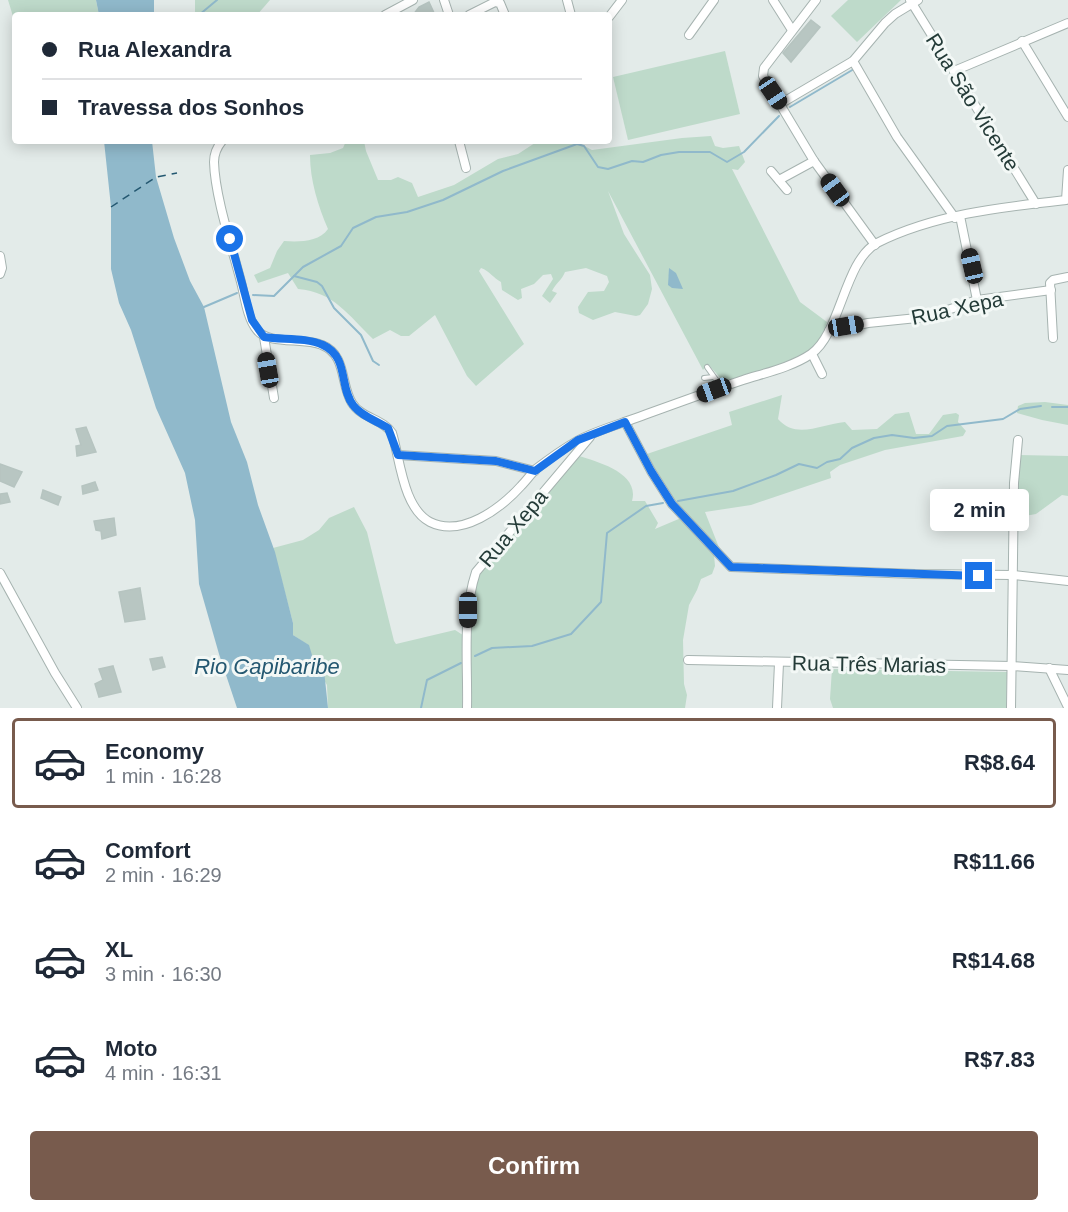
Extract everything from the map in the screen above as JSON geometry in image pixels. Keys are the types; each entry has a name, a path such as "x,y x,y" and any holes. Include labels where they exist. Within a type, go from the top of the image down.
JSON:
{"street":[{"path":"391,12 413,0"},
{"path":"612,13 622,0"},
{"path":"689,34 714,0"},
{"path":"773,0 792,30"},
{"path":"816,0 764,68 765,81 814,161 875,244"},
{"path":"780,104 853,61 885,23 914,1"},
{"name":"Rua São Vicente","path":"914,1 1036,204"},
{"path":"476,12 495,2 500,3 504,11"},
{"path":"954,70 1068,23"},
{"path":"1022,41 1068,117"},
{"path":"853,61 897,137 957,217 977,300"},
{"path":"220,144 214,154 215,174 252,320 264,337 274,398"},
{"path":"460,144 466,168"},
{"path":"779,180 814,161"},
{"path":"264,337 314,342 333,352 339,360 353,406 388,428 409,496 417,512 430,522 447,526 464,525 494,511 535,471 578,440 786,366 812,354 829,331 859,263 875,244 898,234 987,209 1067,200 1068,170"},
{"path":"771,171 787,190"},
{"path":"0,256 0,274"},
{"name":"Rua Xepa","path":"829,331 868,323 927,317 977,300 1051,287 1053,280 1068,277"},
{"path":"1051,287 1053,338"},
{"path":"812,354 822,374"},
{"path":"625,422 651,471 672,504 731,567 1013,575 1068,581"},
{"name":"Rua Xepa","path":"467,708 468,610 476,572 593,434"},
{"path":"1011,708 1014,483 1018,440"},
{"path":"398,455 496,461 535,471"},
{"path":"0,573 77,708"},
{"name":"Rua Três Marias","path":"688,660 1012,666 1068,670"},
{"path":"777,708 779,663"},
{"path":"1049,668 1068,707"}],"lane":[{"path":"707,367 713,377 727,386"},
{"path":"704,378 713,377"}],"green space":[{"path":"8,0 96,0 98,12 12,12"},
{"path":"195,0 270,0 260,12 195,12"},
{"path":"848,0 901,0 857,42 831,16"},
{"path":"725,51 740,114 628,140 613,77"},
{"path":"711,136 715,146 723,148 739,146 745,162 738,170 732,169 800,302 827,322 814,347 799,358 766,370 723,381 708,364 703,370 608,191 624,234 650,275 652,289 648,304 640,315 615,312 593,320 579,313 578,307 588,292 604,291 609,282 607,276 586,268 565,272 552,291 557,293 550,303 542,296 553,279 551,274 543,275 534,284 521,289 522,298 518,300 502,290 501,282 481,268 479,271 524,344 476,386 467,376 435,315 409,336 401,336 390,330 373,339 348,313 331,300 311,291 298,289 288,273 258,283 254,275 270,268 284,241 314,239 328,229 315,193 310,155 330,153 343,148 345,144 365,144 378,180 391,180 398,177 412,183 418,197 454,185 498,159 518,154 533,144 581,144 592,150"},
{"path":"782,395 778,419 793,429 810,429 845,422 852,430 877,429 895,414 909,412 916,434 929,434 943,415 956,413 959,415 958,422 966,431 963,436 885,450 840,465 830,472 831,478 751,505 705,512 720,550 684,513 644,455 732,425 729,412"},
{"path":"1045,402 1068,405 1068,425 1017,413 1018,406 1025,403"},
{"path":"1019,455 1068,456 1068,496 1062,495 1036,514 1019,517"},
{"path":"579,456 606,465 624,476 633,491 632,501 645,501 658,523 655,529 681,518 714,555 715,566 712,574 701,579 689,605 683,640 684,684 687,695 685,708 470,708 469,686 462,689 462,708 328,708 327,685 315,665 308,645 293,635 293,623 273,548 303,540 319,530 329,518 354,507 367,532 396,644 455,630 466,637 466,653 471,650 474,590 481,571"},
{"path":"832,669 1007,672 1006,708 833,708 830,699"}],"water":[{"path":"96,0 154,0 154,12 98,12"},
{"name":"Rio Capibaribe","path":"104,144 152,144 156,177 174,238 190,281 204,307 231,422 247,462 258,505 275,552 293,623 293,635 309,645 315,665 324,670 328,708 237,708 199,584 195,520 185,473 156,408 131,330 119,303 111,269 111,207"},
{"path":"669,268 676,273 683,289 672,288 668,285"}],"building":[{"path":"429,2 434,12 415,12 419,7"},
{"path":"811,20 820,27 791,62 783,53"},
{"path":"86,427 96,452 77,456 76,446 81,445 76,429"},
{"path":"0,464 22,472 14,487 0,481"},
{"path":"95,482 98,490 83,494 82,486"},
{"path":"43,490 61,497 58,505 41,498"},
{"path":"7,493 10,502 0,504 0,494"},
{"path":"114,518 116,535 102,539 101,531 96,530 94,521"},
{"path":"140,588 145,619 125,622 119,592"},
{"path":"162,657 165,667 153,670 150,659"},
{"path":"113,666 121,692 99,697 95,684 103,680 99,669"}],"waterway":[{"path":"203,12 217,0"},
{"path":"790,107 854,69"},
{"path":"253,295 274,296 303,267 341,246 353,228 376,217 407,212 443,200 503,171 577,144 584,146 598,167 608,169 632,161 643,162 661,155 679,152 710,152 727,162 744,152 779,116"},
{"path":"294,276 317,282 322,286 334,308 361,335 373,361 379,365"},
{"path":"204,307 237,293"},
{"path":"678,501 733,491 799,464 817,468 827,462 840,459 852,448 874,438 892,435 914,438 932,436 947,426 1003,419 1020,409 1041,406"},
{"path":"1052,407 1068,407"},
{"path":"475,656 492,648 532,646 571,634 601,602 607,533 646,506 663,503"},
{"path":"421,708 427,680 461,663"}],"ferry route":[{"path":"111,207 156,177 177,173"}],"route":[{"path":"230,239 252,320 257,330 264,337 314,342 333,352 339,360 353,406 388,428 392,433 398,455 496,461 535,471 578,440 625,422 651,471 672,504 731,567 979,576"}]}
